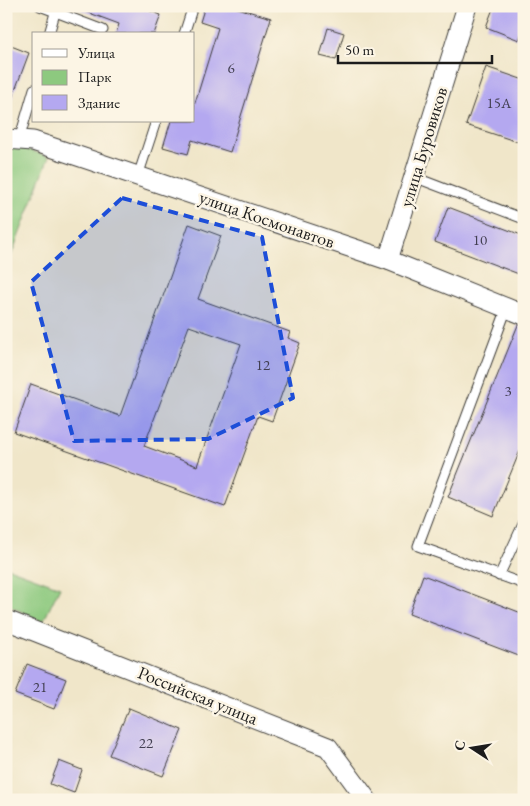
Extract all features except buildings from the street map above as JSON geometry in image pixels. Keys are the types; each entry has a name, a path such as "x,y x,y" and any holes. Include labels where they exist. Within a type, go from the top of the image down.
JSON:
{"street":[{"name":"улица Буровиков","path":"388,260 467,6"},
{"name":"улица Космонавтов","path":"13,139 33,141 388,260 515,311"},
{"name":"Российская улица","path":"6,620 328,747 367,800"}],"lane":[{"path":"40,6 103,30"},
{"path":"185,32 193,6"},
{"path":"50,32 55,13"},
{"path":"13,139 32,94"},
{"path":"138,176 156,122"},
{"path":"414,177 524,219"},
{"path":"515,311 418,546 524,584"},
{"path":"499,576 524,522"}],"highlighted area":[{"path":"122,198 262,237 293,398 208,439 74,441 31,282"}],"green space":[{"path":"6,145 18,146 49,157 6,269"},
{"path":"6,567 60,587 43,622 6,604"}]}
